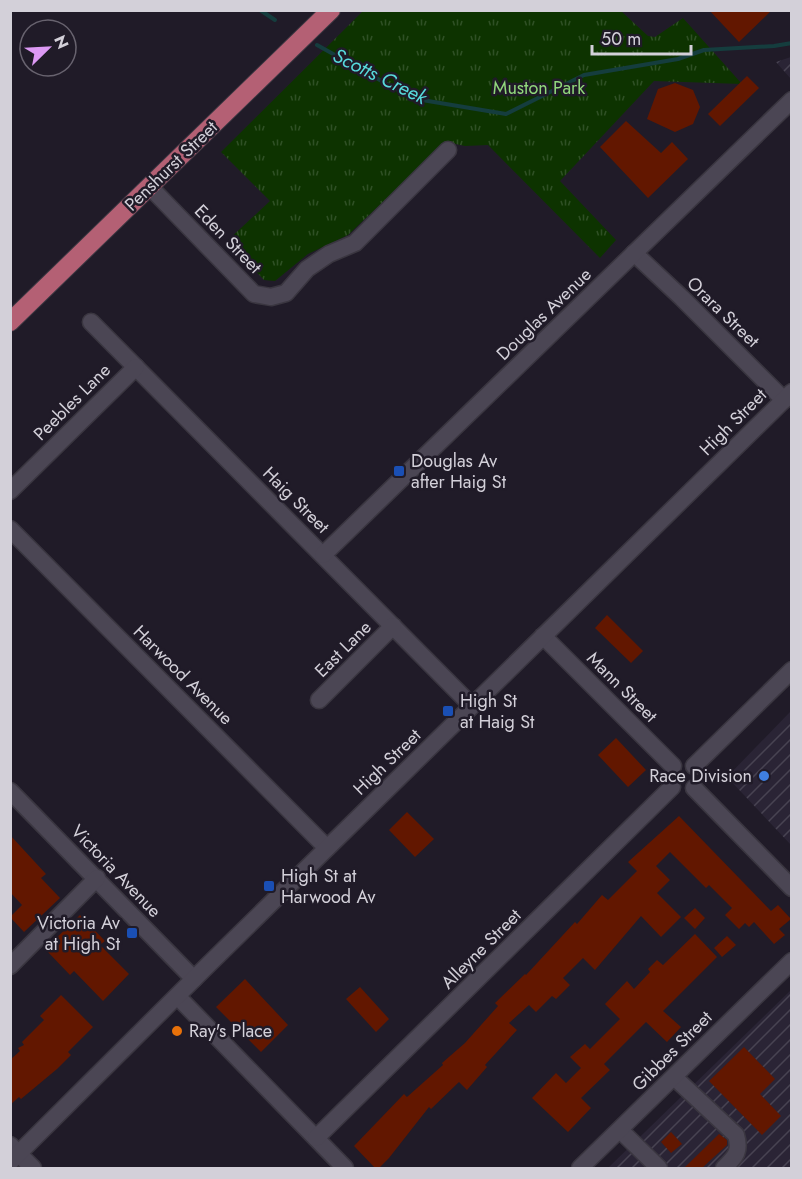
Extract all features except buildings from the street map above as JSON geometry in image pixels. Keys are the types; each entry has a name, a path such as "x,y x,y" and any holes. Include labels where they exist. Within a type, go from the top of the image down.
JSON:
{"main road":[{"name":"Penshurst Street","path":"10,322 331,10"}],"street":[{"name":"Douglas Avenue","path":"323,555 792,100"},
{"name":"Eden Street","path":"150,187 254,294 271,297 286,293 308,269 329,254 355,243 448,150"},
{"name":"Orara Street","path":"634,253 788,396"},
{"name":"Haig Street","path":"91,322 472,706"},
{"name":"Peebles Lane","path":"10,491 136,367"},
{"name":"High Street","path":"13,1154 178,997 788,396"},
{"name":"Harwood Avenue","path":"10,529 327,848"},
{"name":"East Lane","path":"319,700 393,626"},
{"name":"Mann Street","path":"543,636 673,766"},
{"path":"694,766 792,670"},
{"path":"681,761 694,766 699,774 694,788 686,792 672,787 668,774 673,766 681,761"},
{"name":"Alleyne Street","path":"316,1138 672,787"},
{"path":"694,788 792,888"},
{"name":"Victoria Avenue","path":"10,791 194,979"},
{"path":"10,966 97,878"},
{"name":"Gibbes Street","path":"580,1168 792,961"},
{"path":"178,997 345,1168"},
{"path":"674,1077 736,1135 739,1144 738,1154 724,1168"},
{"path":"620,1130 659,1168"},
{"path":"13,1154 33,1168"}],"shaded area":[{"path":"792,57 791,79 776,62"},
{"path":"791,711 791,845 727,777"},
{"path":"791,990 791,1168 608,1168"}],"green space":[{"name":"Muston Park","path":"363,11 621,11 648,36 655,37 683,18 742,84 654,81 560,181 616,240 600,258 488,145 465,146 446,142 348,235 308,254 275,281 264,280 227,241 270,201 221,152"}],"waterway":[{"name":"Scotts Creek","path":"260,10 275,20"},
{"name":"Scotts Creek","path":"317,45 396,89 422,100 506,114 584,75 678,59 704,50 792,43"}],"place":[{"name":"Douglas Av after Haig St","path":"399,471"},
{"name":"High St at Haig St","path":"448,711"},
{"name":"Race Division","path":"764,776"},
{"name":"High St at Harwood Av","path":"269,886"},
{"name":"Victoria Av at High St","path":"132,933"},
{"name":"Ray's Place","path":"177,1031"}]}
